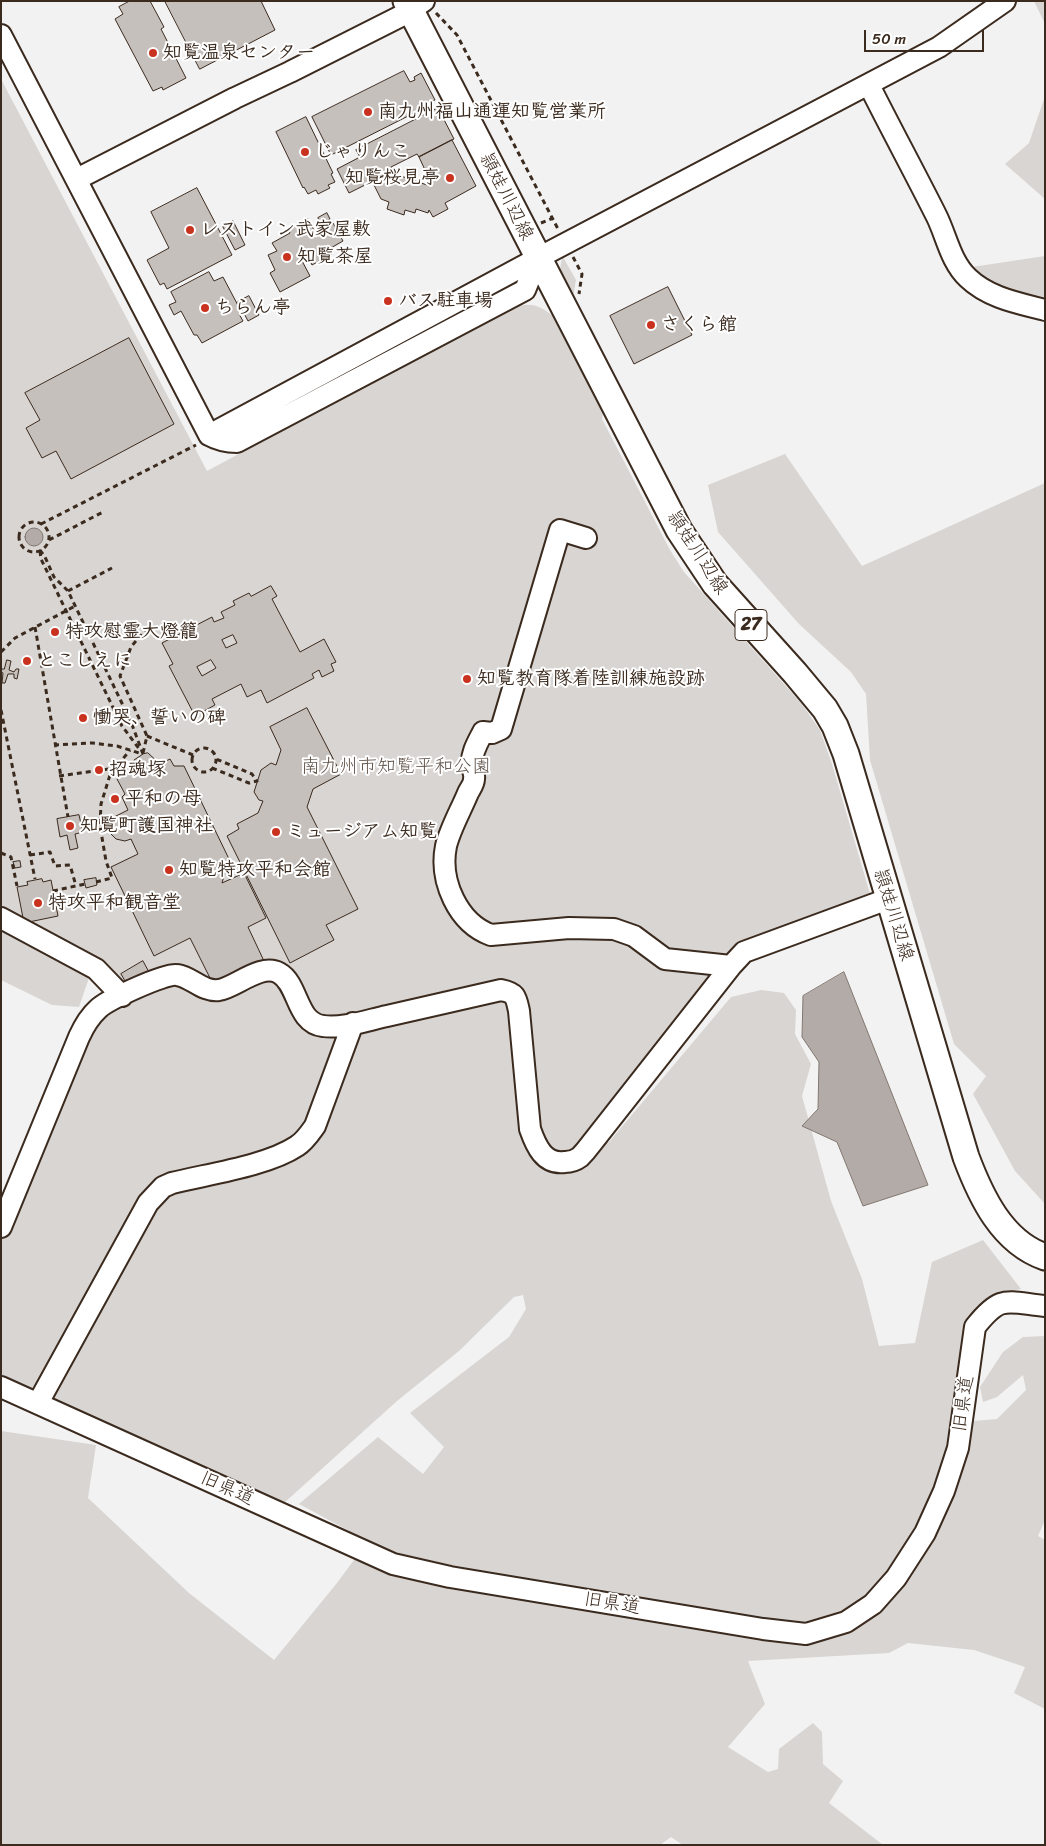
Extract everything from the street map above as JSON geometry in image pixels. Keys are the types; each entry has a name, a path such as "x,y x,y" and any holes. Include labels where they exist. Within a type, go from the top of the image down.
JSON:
{"main road":[{"name":"頴娃川辺線","path":"418,5 538,258 679,530 696,559 727,599 815,696 836,726 966,1157 975,1181 998,1221 1025,1247 1045,1257"}],"street":[{"path":"1,35 209,435 226,442 237,442 525,290 538,258 940,47 1005,1"},
{"path":"77,179 290,72 418,5"},
{"path":"869,84 938,219 956,263 967,277 983,290 1007,300 1045,310"},
{"path":"586,538 560,530 501,729 492,733 483,732 473,753 474,780 446,847 445,867 448,886 461,912 471,923 491,935 568,928 614,929 634,936 665,959 731,966"},
{"path":"1,1227 79,1037 88,1020 98,1008 170,975 179,975 211,990 220,990 258,972 272,971 279,973 287,981 300,1009 317,1024 324,1026 353,1024 501,990 510,992 516,998 519,1011 530,1129 536,1146 543,1155 552,1161 562,1163 579,1158 744,952 888,899"},
{"path":"1,918 96,969 122,996"},
{"path":"38,1403 148,1203 163,1186 257,1163 281,1155 299,1145 315,1126 353,1024"},
{"name":"旧県道","path":"1,1387 393,1564 450,1577 764,1629 806,1634 846,1622 873,1604 896,1578 925,1533 944,1491 958,1448 975,1327 987,1312 996,1305 1007,1302 1045,1306"}],"path":[{"path":"418,5 457,35 562,236"},
{"path":"570,250 582,274 579,298"},
{"path":"41,524 197,444 209,435"},
{"path":"48,540 103,512"},
{"path":"32,522 41,524 48,531 47,544 40,550 30,551 22,546 19,536 23,527 27,524 32,522"},
{"path":"40,550 54,578 68,591 131,722 143,754"},
{"path":"40,550 41,559 122,726 143,754"},
{"path":"68,591 112,568"},
{"path":"1,652 15,638 75,606"},
{"path":"35,627 59,776 68,817"},
{"path":"143,754 147,736 120,676 131,647 145,630"},
{"path":"1,710 34,879"},
{"path":"147,736 193,755"},
{"path":"54,745 92,743 117,746 143,754"},
{"path":"212,768 249,783 257,781 252,774 216,759 213,752 206,748 198,750 193,755 193,763 197,770 205,772 212,768 216,759"},
{"path":"97,881 112,878 106,861 100,826 101,804 110,775 130,750"},
{"path":"59,776 116,768"},
{"path":"30,855 50,852 55,866 70,865 76,886"},
{"path":"1,853 11,857 17,886"},
{"path":"53,891 84,884"}],"green space":[{"path":"1034,1 1045,1 1045,24"},
{"name":"南九州市知覧平和公園","path":"1,79 207,471 512,307 529,305 542,309 552,315 603,412 602,419 670,550 684,572 801,703 820,730 832,764 875,911 752,958 737,969 595,1146 609,1142 731,997 761,990 784,993 796,1010 795,1034 811,1064 802,1096 831,1201 862,1279 879,1346 915,1343 932,1262 983,1240 1021,1289 992,1296 970,1318 962,1360 966,1442 974,1421 997,1419 1026,1390 1023,1375 997,1397 983,1402 980,1387 1003,1352 1023,1337 1045,1336 1045,1520 1038,1536 1045,1540 1045,1709 1014,1693 1025,1667 974,1650 908,1643 889,1653 748,1661 765,1704 728,1747 768,1772 778,1769 779,1749 813,1723 822,1732 823,1764 843,1781 829,1803 883,1845 683,1845 671,1837 660,1845 1,1845 1,1431 96,1445 88,1498 189,1593 274,1660 337,1583 368,1541 299,1504 378,1437 423,1474 444,1447 410,1413 509,1337 526,1309 523,1295 514,1297 459,1351 397,1401 284,1503 1,1379 1,1242 21,1190 91,1026 103,1013 134,998 1,912"},
{"path":"1045,96 1045,199 1005,164 1029,143"},
{"path":"1045,256 1045,300 1014,293 995,286 978,275 972,267"},
{"path":"563,257 576,280 572,302 564,285 560,269"},
{"path":"785,454 862,566 1045,483 1045,1204 1015,1171 973,1094 986,1076 954,1044 870,760 866,694 851,672 799,624 718,532 708,485"},
{"path":"1,923 91,972 79,1007 52,1005 1,980"}],"shaded area":[{"path":"34,528 40,531 43,537 40,543 34,546 28,543 25,537 28,531"},
{"path":"844,972 928,1185 863,1206 837,1142 802,1126 818,1109 819,1062 802,1037 803,996"}],"building":[{"name":"知覧温泉センター","path":"130,1 150,1 164,27 161,29 186,78 163,90 162,87 153,91 115,19 123,14 119,7"},
{"path":"165,1 261,1 275,30 200,69"},
{"name":"南九州福山通運知覧営業所","path":"404,71 410,82 415,80 414,77 421,73 435,100 423,105 424,108 331,155 312,117"},
{"path":"438,108 454,139 419,157 417,154 391,167 393,171 349,193 337,169 360,157 356,150"},
{"name":"じゃりんこ","path":"306,117 333,173 331,174 335,182 328,185 330,188 318,194 316,190 308,194 303,188 276,132"},
{"name":"知覧桜見亭","path":"452,140 476,186 445,203 448,209 433,217 429,210 428,213 416,209 415,213 405,210 404,215 387,209 389,202 381,199 372,181 393,171 395,174 427,185 431,183 419,157"},
{"name":"レストイン武家屋敷","path":"197,188 232,255 167,289 164,283 160,285 147,260 169,248 151,212"},
{"path":"327,213 330,219 321,224 318,218"},
{"name":"知覧茶屋","path":"308,219 315,232 333,223 343,241 329,249 332,254 312,265 307,255 301,259 310,276 280,292 270,273 275,270 268,255 277,251 272,243 290,233 288,229"},
{"path":"233,221 245,245 235,250 223,227"},
{"name":"ちらん亭","path":"209,272 214,281 223,277 242,313 239,314 243,321 202,343 197,335 194,335 181,311 174,315 169,305 176,302 171,292"},
{"name":"さくら館","path":"668,287 692,335 634,364 610,316"},
{"path":"249,296 259,315 248,321 238,302"},
{"path":"129,338 174,424 71,479 56,451 42,458 26,428 40,420 25,393"},
{"path":"271,586 277,596 272,599 300,652 324,639 336,662 331,664 334,671 322,677 319,670 312,674 314,678 267,703 261,690 247,697 241,684 212,699 215,705 195,716 169,666 173,664 162,643 212,617 214,622 224,618 221,612 235,605 233,601 249,593 251,596","holes":["233,635 237,643 226,648 222,640","211,660 216,668 202,676 197,667"]},
{"path":"7,660 11,661 9,670 14,672 16,669 19,669 17,679 14,678 14,674 8,674 5,683 2,683 3,673 1,669 4,669"},
{"name":"ミュージアム知覧","path":"307,708 341,774 313,789 307,807 358,909 326,925 334,940 290,963 227,836 239,829 237,824 258,813 263,801 259,800 254,792 261,770 271,763 276,765 281,750 270,727"},
{"name":"知覧特攻平和会館","path":"148,753 160,764 170,759 174,766 184,766 229,859 222,883 244,873 266,918 248,927 264,961 214,986 190,938 154,956 111,867 138,854 131,839 125,841 116,839 111,834 110,826 114,817 128,810 122,797 125,794 117,779 134,768 134,760"},
{"name":"知覧町護国神社","path":"79,815 83,832 75,834 78,848 70,850 67,835 60,837 57,819"},
{"path":"20,861 21,867 15,868 13,862"},
{"path":"96,878 97,885 86,888 84,880"},
{"name":"特攻平和観音堂","path":"42,879 43,882 51,880 58,916 24,923 17,887 28,885 27,882"},
{"path":"143,961 150,974 128,986 121,974"}],"place":[{"name":"知覧温泉センター","path":"153,53"},
{"name":"南九州福山通運知覧営業所","path":"368,112"},
{"name":"じゃりんこ","path":"305,152"},
{"name":"知覧桜見亭","path":"450,178"},
{"name":"レストイン武家屋敷","path":"190,230"},
{"name":"知覧茶屋","path":"287,257"},
{"name":"バス駐車場","path":"388,301"},
{"name":"ちらん亭","path":"205,308"},
{"name":"さくら館","path":"651,325"},
{"name":"特攻慰霊大燈籠","path":"55,632"},
{"name":"とこしえに","path":"27,661"},
{"name":"知覧教育隊着陸訓練施設跡","path":"467,679"},
{"name":"慟哭、誓いの碑","path":"83,718"},
{"name":"招魂塚","path":"99,770"},
{"name":"平和の母","path":"115,799"},
{"name":"知覧町護国神社","path":"70,826"},
{"name":"ミュージアム知覧","path":"276,832"},
{"name":"知覧特攻平和会館","path":"169,870"},
{"name":"特攻平和観音堂","path":"38,903"}]}
